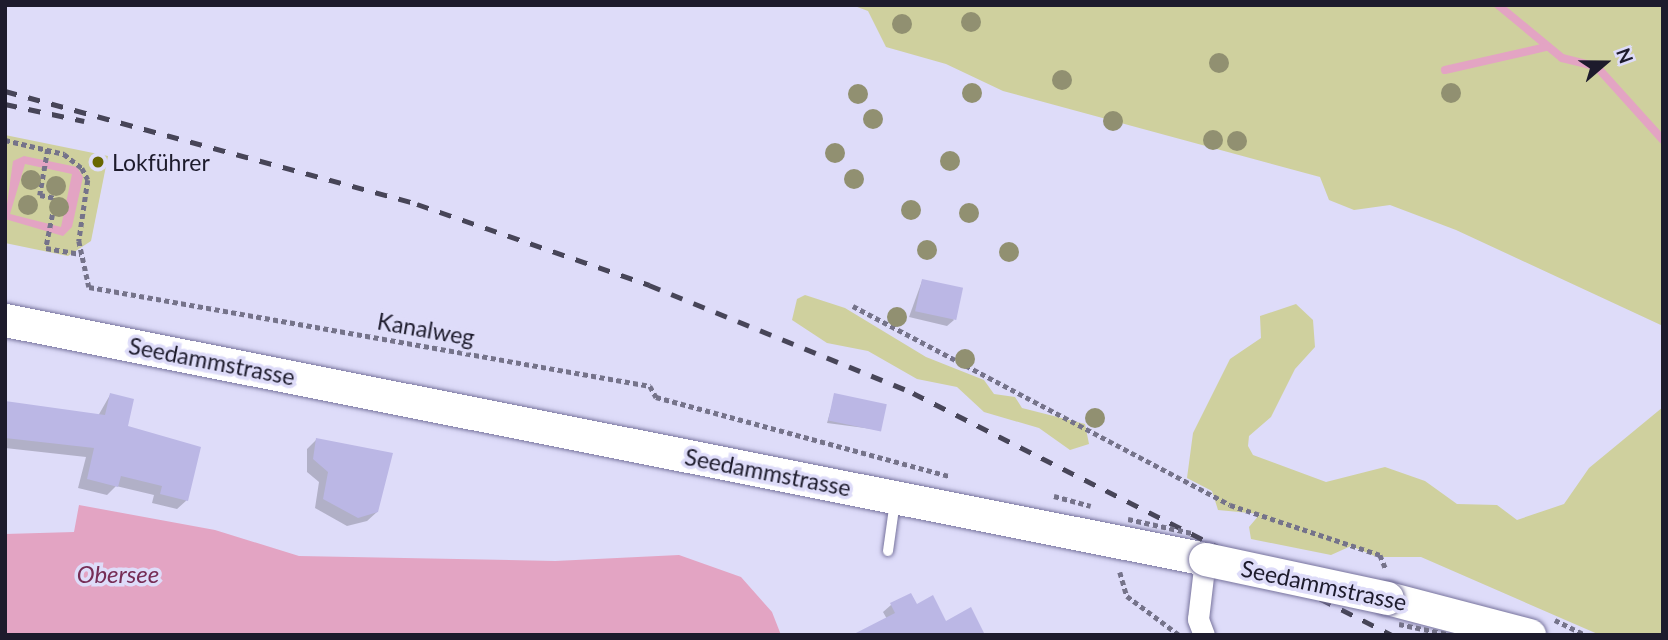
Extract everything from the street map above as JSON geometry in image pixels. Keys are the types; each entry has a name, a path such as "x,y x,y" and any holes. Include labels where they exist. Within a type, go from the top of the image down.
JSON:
{"main road":[{"name":"Seedammstrasse","path":"5,320 896,498 1204,547 1387,585 1529,635"}],"street":[{"path":"1204,547 1198,619 1204,635"}],"lane":[{"path":"888,551 896,498"}],"path":[{"name":"Kanalweg","path":"5,140 48,149 82,168 88,180 80,254 89,287 650,386 656,397 948,475"},
{"path":"48,149 40,195 56,198 47,248 80,254"},
{"path":"853,306 1230,505 1380,555 1387,585"},
{"path":"1128,519 1204,547"},
{"path":"1117,564 1127,596 1180,635"}],"green space":[{"path":"852,5 1663,5 1663,326 1456,230 1390,205 1354,210 1329,200 1320,177 1003,91 946,64 886,47 868,11"},
{"path":"5,135 108,156 91,241 68,256 5,243"},
{"path":"805,295 845,308 926,357 984,380 994,394 1015,397 1022,408 1085,424 1089,444 1070,450 1039,428 984,412 957,387 917,379 868,351 827,343 792,320 797,299"},
{"path":"1296,304 1313,320 1315,347 1295,369 1271,417 1249,436 1248,446 1253,455 1326,482 1385,467 1425,481 1457,504 1497,505 1517,520 1564,504 1589,468 1663,407 1663,635 1600,635 1421,557 1377,557 1351,546 1331,555 1251,539 1249,527 1260,514 1218,510 1212,491 1187,478 1193,433 1230,359 1261,338 1260,316"}],"water":[{"path":"24,156 77,167 83,177 72,227 63,236 5,219 13,161","holes":["25,164 72,174 61,227 10,214"]},
{"name":"Obersee","path":"79,505 215,530 299,556 555,561 679,555 741,577 772,612 781,635 5,635 5,534 74,532"}],"building":[{"path":"922,279 963,288 956,320 915,311"},
{"path":"110,393 134,399 128,426 201,447 188,501 160,494 162,486 121,476 118,487 87,479 94,448 5,438 5,401 105,415"},
{"path":"834,393 887,404 881,432 828,420"},
{"path":"316,438 393,453 378,512 358,518 323,499 328,472 313,459"},
{"path":"911,593 917,604 933,595 946,621 971,607 985,635 852,635 895,613 890,603"}],"waterway":[{"path":"1498,5 1562,58 1597,67 1663,140"},
{"path":"1445,70 1546,47"}],"railway":[{"path":"5,91 417,204 649,285 913,393 1392,635"},
{"path":"5,104 84,121"}],"place":[{"name":"Lokführer","path":"98,162"}]}
